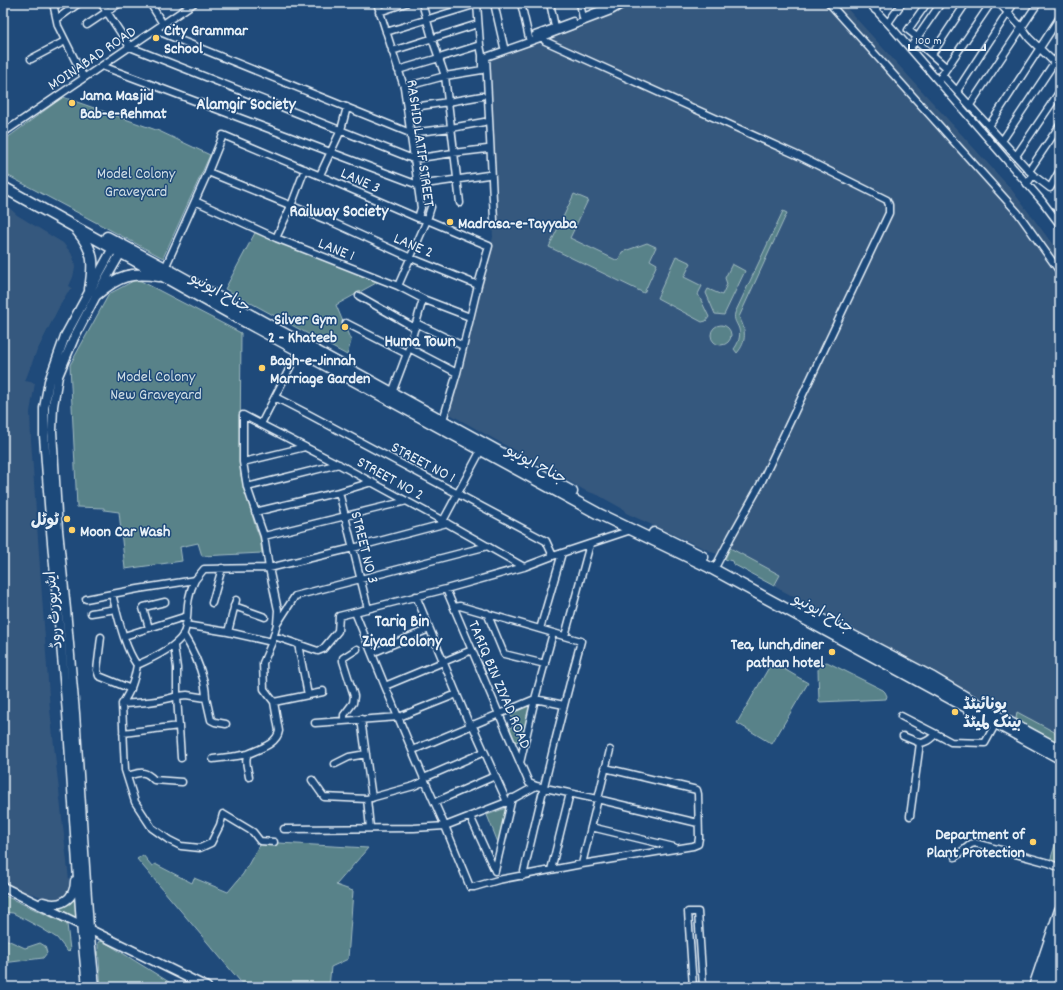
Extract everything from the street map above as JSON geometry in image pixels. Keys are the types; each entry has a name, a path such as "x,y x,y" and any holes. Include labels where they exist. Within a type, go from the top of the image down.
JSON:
{"highway":[{"name":"جناح ایونیو","path":"3,181 119,249"},
{"name":"جناح ایونیو","path":"3,187 74,226 443,420 596,505 687,548 933,678 995,720 1060,750"},
{"path":"74,226 86,242 92,256 94,292 129,275 164,272"},
{"name":"جناح ایونیو","path":"164,272 231,314 480,450 597,513 709,567 995,720 1060,758"},
{"path":"1034,987 1060,910"},
{"path":"1051,987 1058,956 1060,937"},
{"path":"1043,987 1058,956"}],"main road":[{"name":"ایئرپورٹ روڈ","path":"87,987 81,924 67,713 51,531 44,436 44,415 49,382 65,336 94,292 119,249"},
{"name":"ایئرپورٹ روڈ","path":"94,292 58,376 53,406 52,431 58,530 71,668 89,928 95,987"},
{"path":"19,894 52,904 60,903 66,900 75,887 74,872 77,860"},
{"path":"3,887 207,987"}],"street":[{"path":"53,3 58,26 84,78"},
{"path":"57,19 79,3"},
{"path":"101,3 130,47 413,159 487,149"},
{"path":"87,25 120,3"},
{"path":"150,3 163,24"},
{"name":"MOINABAD ROAD","path":"3,133 193,3"},
{"name":"RASHID LATIF STREET","path":"376,3 404,87 421,208 418,218"},
{"path":"379,12 406,3"},
{"path":"422,3 445,76 460,203"},
{"path":"386,32 477,3 482,70 445,76 404,87"},
{"path":"494,3 504,47"},
{"path":"521,3 529,38"},
{"path":"550,3 556,27"},
{"path":"580,3 583,18"},
{"path":"494,220 486,57 611,11 625,3"},
{"path":"829,3 1018,213 1060,272"},
{"path":"868,3 910,48 1042,201 1060,225"},
{"path":"875,10 880,3"},
{"path":"888,23 902,3"},
{"path":"927,3 908,30 947,68"},
{"path":"910,48 941,3"},
{"path":"932,54 966,3"},
{"path":"938,81 990,3"},
{"path":"999,3 1029,38 1060,68"},
{"path":"957,91 1014,3"},
{"path":"970,105 1038,3"},
{"path":"482,55 583,18 611,4"},
{"path":"989,126 1060,17"},
{"path":"392,51 478,24"},
{"path":"155,30 410,133 484,122"},
{"path":"543,37 545,41 801,157 887,200 889,205 888,213 760,485 717,564"},
{"path":"31,59 65,41"},
{"path":"398,70 480,45"},
{"path":"1002,142 1060,54"},
{"path":"102,66 418,185 488,175"},
{"path":"942,75 1031,173 1050,188 1057,181 1060,170"},
{"path":"1016,156 1060,90"},
{"path":"407,108 482,96"},
{"path":"320,175 341,130 347,108"},
{"path":"1027,184 1031,173 1060,125"},
{"name":"LANE 3","path":"208,172 223,135 320,175 418,218 427,220 489,246 478,285"},
{"path":"276,238 291,206 305,169"},
{"path":"164,272 208,172"},
{"name":"LANE 2","path":"208,172 334,223 411,258 478,285"},
{"name":"LANE 1","path":"195,201 276,238 398,286 423,299 470,317"},
{"path":"398,286 427,220 431,207"},
{"path":"443,420 457,373 478,285"},
{"path":"360,296 416,325 463,346"},
{"path":"392,393 408,351 423,299"},
{"path":"346,323 457,373"},
{"path":"261,424 299,350"},
{"name":"STREET NO 1","path":"275,397 546,541 553,556"},
{"name":"STREET NO 2","path":"243,462 243,415 339,464 524,567"},
{"path":"213,759 248,754 274,741 279,734 274,702 264,689 263,663 273,639 277,624 278,610 264,536 247,487 243,462 305,447"},
{"path":"137,665 174,646 183,634 187,616 188,599 195,580 204,569 269,568 353,548 445,522 480,450"},
{"path":"247,487 339,464"},
{"path":"255,512 339,492 372,482"},
{"name":"STREET NO 3","path":"339,492 368,609"},
{"path":"264,536 407,501"},
{"path":"185,625 273,639 298,644 318,651 323,649 338,631 339,616 446,589 524,567 631,530"},
{"path":"565,636 590,544"},
{"path":"277,624 295,596 488,546"},
{"path":"540,629 562,553"},
{"path":"212,603 222,568"},
{"path":"86,599 195,580"},
{"name":"TARIQ BIN ZIYAD ROAD","path":"446,589 529,783 536,786"},
{"path":"112,594 124,636 132,658 137,665 130,692 122,704 125,770 134,802 152,828 169,840 181,846 200,848 211,843 220,825 223,814 253,832 260,841 274,842"},
{"path":"416,596 471,725 495,776 509,800 495,871"},
{"path":"228,632 236,600"},
{"path":"149,628 143,608 165,602"},
{"path":"234,606 265,617"},
{"path":"454,607 460,606 487,613 581,640 543,787 523,876"},
{"path":"91,613 116,609"},
{"path":"355,612 424,780 446,826 470,886 474,887 498,880 698,844 697,790 605,768"},
{"path":"487,613 504,654 545,664"},
{"path":"124,636 187,616"},
{"path":"372,653 429,629"},
{"path":"520,763 535,699 553,633"},
{"path":"183,634 202,675 211,720 226,724"},
{"path":"101,637 97,670 99,676 131,689"},
{"path":"298,644 308,695"},
{"path":"174,646 177,668 177,696 181,758"},
{"path":"344,721 344,715 353,703 354,696 343,658 357,649"},
{"path":"385,686 472,650"},
{"path":"274,702 323,691"},
{"path":"315,723 398,717 457,694"},
{"path":"122,704 143,703 187,695 206,698"},
{"path":"412,750 535,699 564,705"},
{"path":"901,716 951,742 985,743 995,720"},
{"path":"361,719 370,798 370,828"},
{"path":"123,733 179,726"},
{"path":"903,736 920,743 924,743 936,734"},
{"path":"910,816 920,743"},
{"path":"582,864 610,750"},
{"path":"312,780 324,797 370,798 414,786 484,752"},
{"path":"248,754 246,756 246,760 249,777"},
{"path":"335,764 349,757 366,754"},
{"path":"126,776 144,772 149,774 154,780 182,782"},
{"path":"435,802 495,776"},
{"path":"284,829 414,828 446,826 509,800 536,786 698,823"},
{"path":"551,870 570,793"},
{"path":"470,816 498,880"},
{"path":"590,827 679,848"},
{"path":"955,857 971,844 975,843 1049,863 1060,868"},
{"path":"693,987 688,912 698,912 703,987"}],"shaded area":[{"path":"619,3 842,3 1011,189 1060,254 1060,744 904,656 733,564 732,561 626,513 623,509 598,495 586,491 448,413 493,237 483,56 612,8"},
{"path":"3,198 9,201 4,203 17,215 63,243 71,253 75,268 69,286 72,288 67,293 58,309 35,355 25,381 35,383 30,412 31,440 50,710 70,889 67,895 62,899 55,901 27,893 3,881"}],"green space":[{"name":"Model Colony Graveyard","path":"63,97 159,131 210,155 163,258 3,173 3,141"},
{"path":"574,194 588,200 570,238 618,261 622,252 647,243 656,247 650,260 657,264 644,293 549,247"},
{"path":"783,211 787,213 739,317 743,326 744,340 737,353 734,349 739,340 740,332 735,320 735,313"},
{"path":"256,231 378,282 336,305 351,341 347,355 225,289"},
{"path":"676,256 691,263 684,277 702,286 698,294 709,317 706,321 702,322 657,298"},
{"path":"732,264 745,271 724,315 715,314 706,293 708,289 722,295 727,284 725,278"},
{"name":"Model Colony New Graveyard","path":"137,279 241,333 241,476 260,538 262,553 202,556 198,543 180,547 182,561 125,569 119,512 104,510 104,508 77,507 70,365 109,294"},
{"path":"721,325 728,328 731,335 728,342 721,345 714,342 711,335 714,328"},
{"path":"730,548 780,575 774,586 733,564 732,561 725,559"},
{"path":"772,662 808,683 772,744 737,723"},
{"path":"827,662 883,690 887,696 886,699 819,702 818,670 820,664"},
{"path":"532,704 522,746 521,740 515,742 510,728 515,722 510,713"},
{"path":"1017,712 1060,735 1060,744 1016,719"},
{"path":"506,808 499,845 487,815"},
{"path":"1060,829 1060,866 1050,861"},
{"path":"261,842 368,848 336,885 353,891 348,959 331,967 329,987 245,987 137,859 143,855 152,866 155,864 192,883 194,878 228,892 243,874"},
{"path":"74,894 77,919 55,907"},
{"path":"3,895 67,924 70,950 68,952 57,938 41,928 13,913 3,912"},
{"path":"3,938 25,948 40,943 45,946 47,953 43,958 3,963"},
{"path":"103,941 177,987 101,987 98,942"}],"place":[{"name":"City Grammar School","path":"156,38"},
{"name":"Jama Masjid Bab-e-Rehmat","path":"72,103"},
{"name":"Madrasa-e-Tayyaba","path":"450,222"},
{"name":"Silver Gym 2 - Khateeb","path":"345,327"},
{"name":"Bagh-e-Jinnah Marriage Garden","path":"262,368"},
{"name":"ٹوٹل","path":"67,519"},
{"name":"Moon Car Wash","path":"72,530"},
{"name":"Tea, lunch,diner pathan hotel","path":"832,652"},
{"name":"یونائیٹڈ بینک لمیٹڈ","path":"955,712"},
{"name":"Department of Plant Protection","path":"1033,842"}],"district":[{"name":"Alamgir Society","path":"246,103"},
{"name":"Railway Society","path":"339,210"},
{"name":"Huma Town","path":"420,340"},
{"name":"Tariq Bin Ziyad Colony","path":"402,630"}]}
